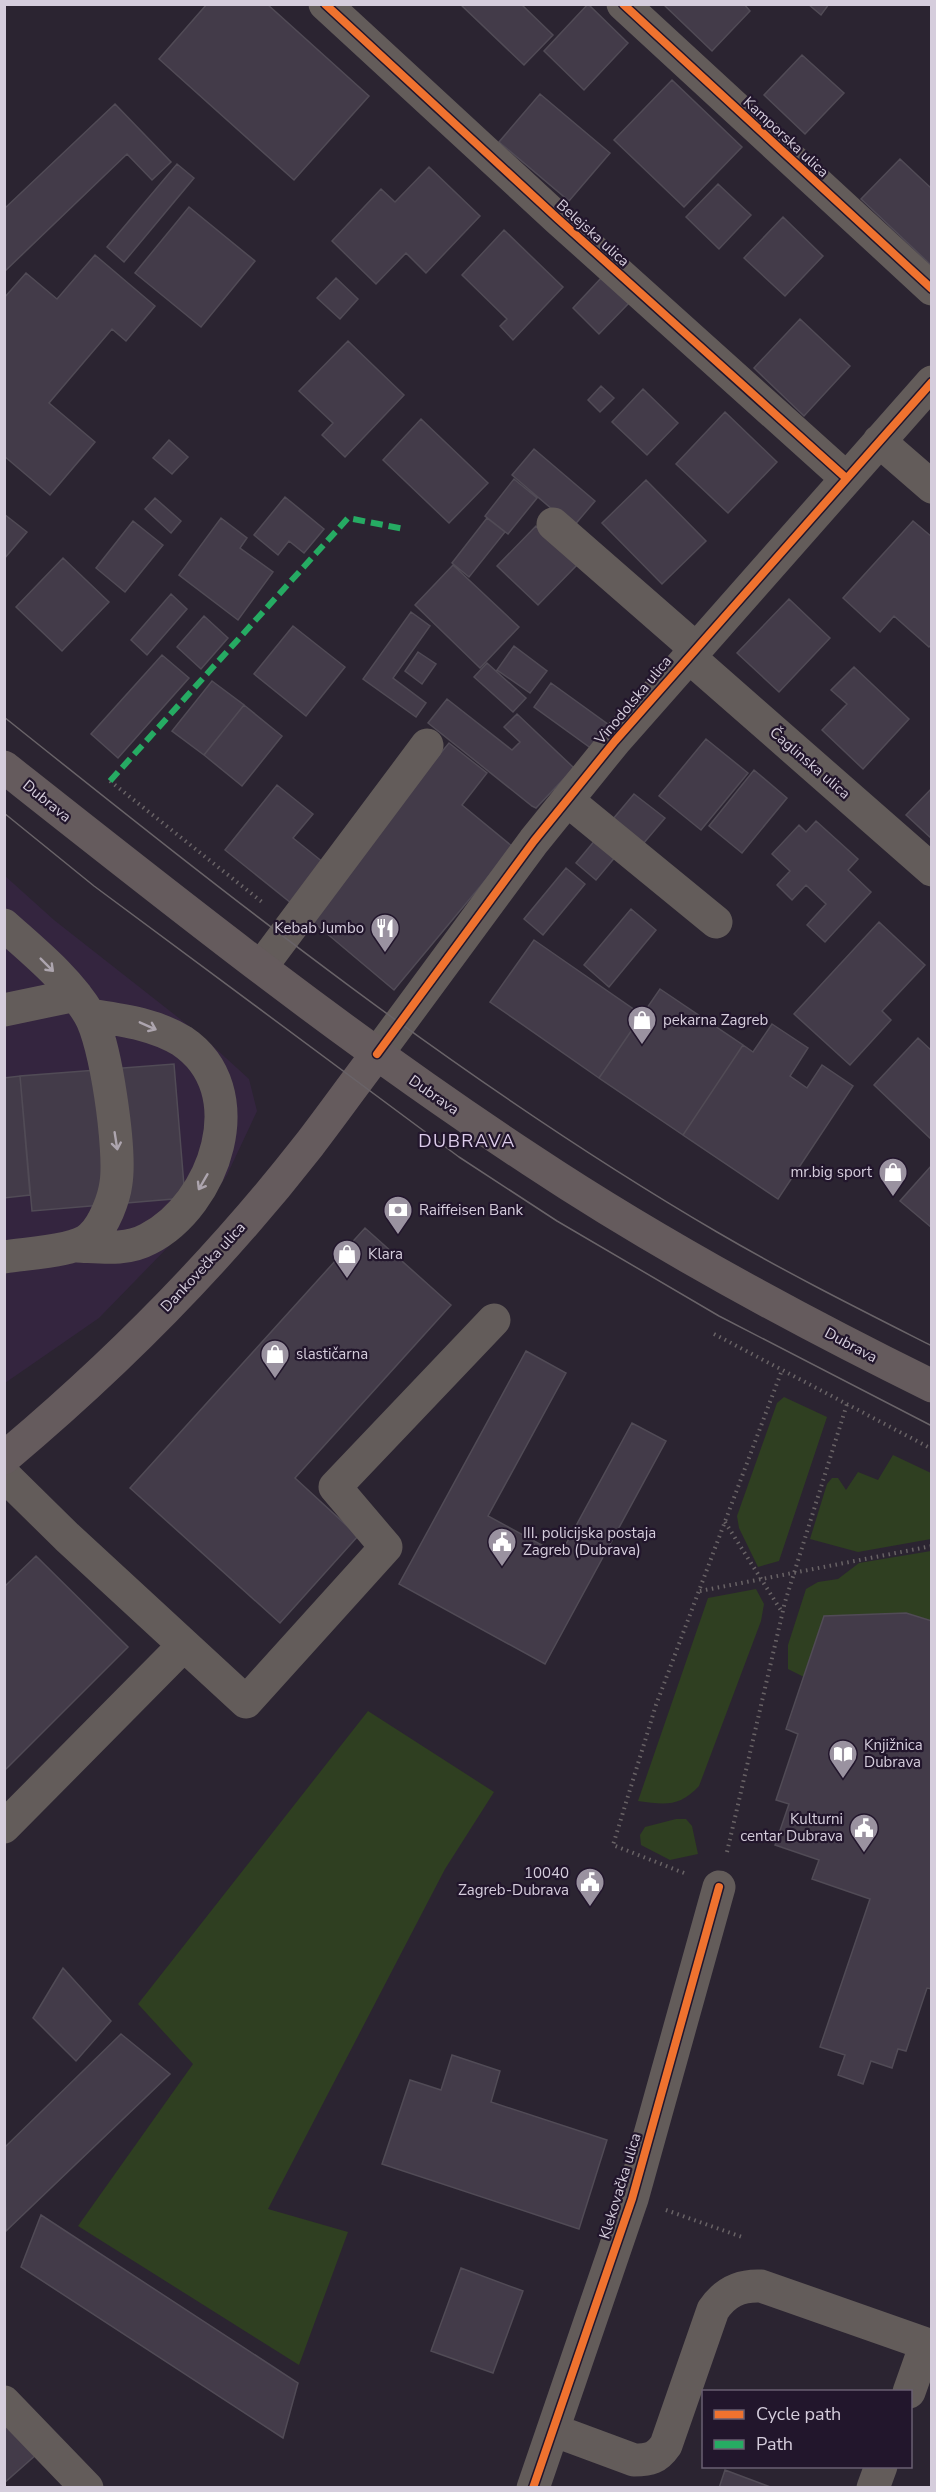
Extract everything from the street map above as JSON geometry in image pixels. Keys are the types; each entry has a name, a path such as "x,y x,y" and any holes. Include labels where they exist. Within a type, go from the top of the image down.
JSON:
{"main road":[{"name":"Dubrava","path":"4,767 376,1054 522,1154 674,1249 788,1312 932,1386"},
{"name":"Dankovečka ulica","path":"4,1458 78,1394 182,1291 309,1145 376,1054"}],"street":[{"name":"Belejska ulica","path":"325,4 557,218 846,478"},
{"name":"Kamporska ulica","path":"623,4 932,289"},
{"name":"Vinodolska ulica","path":"376,1054 567,800 692,652 932,382"},
{"path":"879,441 932,487"},
{"name":"Čaglinska ulica","path":"554,524 932,870"},
{"path":"261,967 427,745"},
{"path":"567,800 716,922"},
{"path":"4,925 83,1005 100,1040 119,1156 116,1186 104,1219 92,1237 77,1246"},
{"path":"4,1010 83,1005 138,1022 182,1042 206,1064 219,1096 221,1130 214,1163 195,1196 174,1219 149,1239 123,1248 77,1246 4,1257"},
{"path":"4,1475 67,1537 246,1702 386,1547 335,1487 494,1320"},
{"path":"4,1827 184,1645"},
{"name":"Klekovačka ulica","path":"533,2487 632,2199 719,1887"},
{"path":"553,2430 634,2460 648,2460 659,2455 666,2445 713,2310 720,2300 746,2285 761,2286 929,2345 909,2390"},
{"path":"4,2402 85,2487"},
{"path":"873,2487 880,2468"}],"path":[{"path":"110,781 262,903"},
{"path":"714,1334 932,1449"},
{"path":"782,1370 656,1705 613,1845 719,1887 783,1612 847,1404"},
{"path":"725,1522 783,1612"},
{"path":"699,1591 795,1570 932,1546"},
{"path":"632,2199 745,2238"}],"shaded area":[{"path":"4,875 54,920 203,1037 249,1079 257,1111 227,1175 205,1209 99,1318 5,1383"}],"green space":[{"path":"784,1397 827,1417 779,1561 758,1567 739,1528 737,1516 777,1403"},
{"path":"893,1455 931,1473 931,1539 858,1552 810,1539 827,1484 832,1478 838,1478 846,1490 858,1472 878,1480"},
{"path":"931,1551 931,1621 906,1613 825,1616 804,1677 788,1669 788,1645 806,1589 818,1582 838,1579 859,1563"},
{"path":"756,1589 764,1604 761,1621 699,1786 685,1798 672,1803 638,1801 708,1598"},
{"path":"368,1711 494,1792 445,1869 268,2209 348,2232 299,2365 78,2226 193,2064 138,2004"},
{"path":"676,1819 686,1819 692,1826 698,1854 670,1860 641,1845 640,1835 645,1827"}],"building":[{"path":"207,4 267,4 369,96 294,180 159,59"},
{"path":"460,4 521,4 553,35 524,65"},
{"path":"588,4 628,43 584,90 544,51"},
{"path":"663,4 744,4 750,11 712,51"},
{"path":"808,4 829,4 821,15"},
{"path":"802,55 844,93 805,134 764,95"},
{"path":"672,80 742,147 684,207 614,140"},
{"path":"540,94 610,153 569,201 499,142"},
{"path":"115,104 171,162 152,180 127,154 4,272 4,209"},
{"path":"900,159 932,189 932,266 861,199"},
{"path":"177,164 194,178 124,262 107,247"},
{"path":"429,167 480,216 426,273 406,253 376,284 332,241 381,189 395,202"},
{"path":"718,184 751,215 719,249 686,217"},
{"path":"189,207 255,261 201,327 135,273"},
{"path":"783,217 823,256 785,296 744,258"},
{"path":"504,230 563,287 513,340 500,326 507,319 462,275"},
{"path":"95,255 155,306 126,341 112,329 49,403 95,442 50,495 4,456 4,298 26,273 57,299"},
{"path":"602,277 629,303 599,334 573,308"},
{"path":"336,278 358,299 340,319 317,298"},
{"path":"800,319 850,366 804,416 754,368"},
{"path":"348,341 404,395 345,457 322,435 333,423 299,391"},
{"path":"601,386 614,398 600,412 588,400"},
{"path":"643,389 678,423 647,455 612,422"},
{"path":"725,412 777,462 728,513 676,464"},
{"path":"421,419 488,483 449,523 383,460"},
{"path":"169,440 188,457 172,474 153,458"},
{"path":"534,449 595,501 573,527 512,475"},
{"path":"514,479 537,498 508,534 485,516"},
{"path":"646,480 706,541 662,584 602,523"},
{"path":"285,497 324,529 304,553 289,541 278,555 254,535"},
{"path":"155,498 181,521 171,533 145,509"},
{"path":"4,514 27,532 4,559"},
{"path":"221,518 247,538 240,548 273,572 238,620 179,575"},
{"path":"487,518 505,532 469,577 452,563"},
{"path":"133,521 163,545 125,592 96,568"},
{"path":"913,521 932,537 932,644 929,647 894,616 880,632 843,598"},
{"path":"536,526 577,565 538,605 497,566"},
{"path":"63,558 109,602 62,651 16,607"},
{"path":"453,565 519,627 480,668 415,605"},
{"path":"171,594 187,609 147,655 131,640"},
{"path":"789,599 830,638 779,692 737,653"},
{"path":"411,612 430,626 393,678 426,703 416,717 363,679"},
{"path":"204,616 228,638 201,669 177,647"},
{"path":"293,626 345,667 306,716 254,674"},
{"path":"514,646 547,671 530,693 497,670"},
{"path":"418,652 436,664 422,684 405,671"},
{"path":"162,655 189,678 118,758 91,734"},
{"path":"487,663 526,698 513,712 474,677"},
{"path":"854,667 909,719 863,769 822,730 847,704 831,690"},
{"path":"212,681 244,705 204,755 172,731"},
{"path":"551,683 609,725 592,749 534,707"},
{"path":"447,699 512,750 520,742 504,727 517,714 574,768 536,808 532,806 428,723"},
{"path":"244,705 282,736 242,786 204,755"},
{"path":"706,739 748,773 701,830 659,796"},
{"path":"449,743 487,773 462,805 513,847 394,990 306,916"},
{"path":"754,770 787,798 742,853 709,826"},
{"path":"277,785 313,814 293,838 329,867 296,907 225,850"},
{"path":"932,788 932,839 906,815"},
{"path":"634,794 665,818 643,844 613,819"},
{"path":"816,821 858,859 848,870 871,892 825,942 807,925 826,904 806,885 792,900 777,885 790,871 772,854 799,825 806,832"},
{"path":"596,839 616,856 596,880 576,863"},
{"path":"566,868 585,884 543,935 524,919"},
{"path":"631,909 656,930 609,987 584,965"},
{"path":"879,922 925,965 882,1011 891,1020 850,1065 794,1014"},
{"path":"534,940 642,1015 599,1078 490,1002"},
{"path":"660,989 743,1045 683,1135 599,1078"},
{"path":"772,1024 808,1048 790,1076 807,1088 822,1065 853,1086 778,1199 683,1135 743,1045 753,1052"},
{"path":"918,1038 932,1051 932,1140 874,1085"},
{"path":"174,1064 185,1198 32,1211 20,1076"},
{"path":"20,1076 30,1195 4,1198 4,1078"},
{"path":"932,1165 932,1228 900,1201"},
{"path":"365,1228 451,1305 295,1478 358,1536 280,1623 130,1488"},
{"path":"526,1351 566,1373 488,1516 560,1555 632,1423 666,1441 545,1664 399,1584"},
{"path":"36,1556 128,1647 4,1771 4,1587"},
{"name":"Kulturni centar Dubrava","path":"906,1613 932,1621 932,1989 927,1988 906,2051 898,2049 892,2068 871,2061 863,2084 838,2075 845,2055 820,2047 870,1899 812,1879 819,1860 775,1845 789,1804 776,1800 798,1734 786,1729 824,1616"},
{"path":"63,1968 111,2021 76,2061 33,2018"},
{"path":"121,2034 170,2074 6,2231 4,2148"},
{"path":"452,2055 500,2071 491,2102 607,2140 579,2229 382,2164 410,2080 441,2090"},
{"path":"41,2215 298,2383 283,2438 21,2267"},
{"path":"461,2268 523,2291 493,2373 431,2351"},
{"path":"4,2419 37,2454 4,2483"},
{"path":"725,2470 773,2488 719,2488"}],"tram line":[{"path":"4,717 176,854 352,988 531,1115 623,1175 717,1232 932,1346"},
{"path":"4,813 94,886 459,1157 557,1221 719,1316 932,1426"}],"marked path":[{"path":"110,781 348,518 404,529"}],"cycle path":[{"path":"325,4 557,218 846,478"},
{"path":"623,4 932,289"},
{"path":"377,1054 534,841 615,741 932,382"},
{"path":"533,2488 632,2199 719,1887"}],"place":[{"name":"Kebab Jumbo","path":"385,954"},
{"name":"pekarna Zagreb","path":"642,1046"},
{"name":"mr.big sport","path":"893,1198"},
{"name":"Raiffeisen Bank","path":"398,1236"},
{"name":"Klara","path":"347,1280"},
{"name":"slastičarna","path":"275,1380"},
{"name":"III. policijska postaja Zagreb (Dubrava)","path":"502,1568"},
{"name":"Knjižnica Dubrava","path":"843,1780"},
{"name":"Kulturni centar Dubrava","path":"864,1854"},
{"name":"10040 Zagreb-Dubrava","path":"590,1908"}],"district":[{"name":"DUBRAVA","path":"467,1141"}]}
